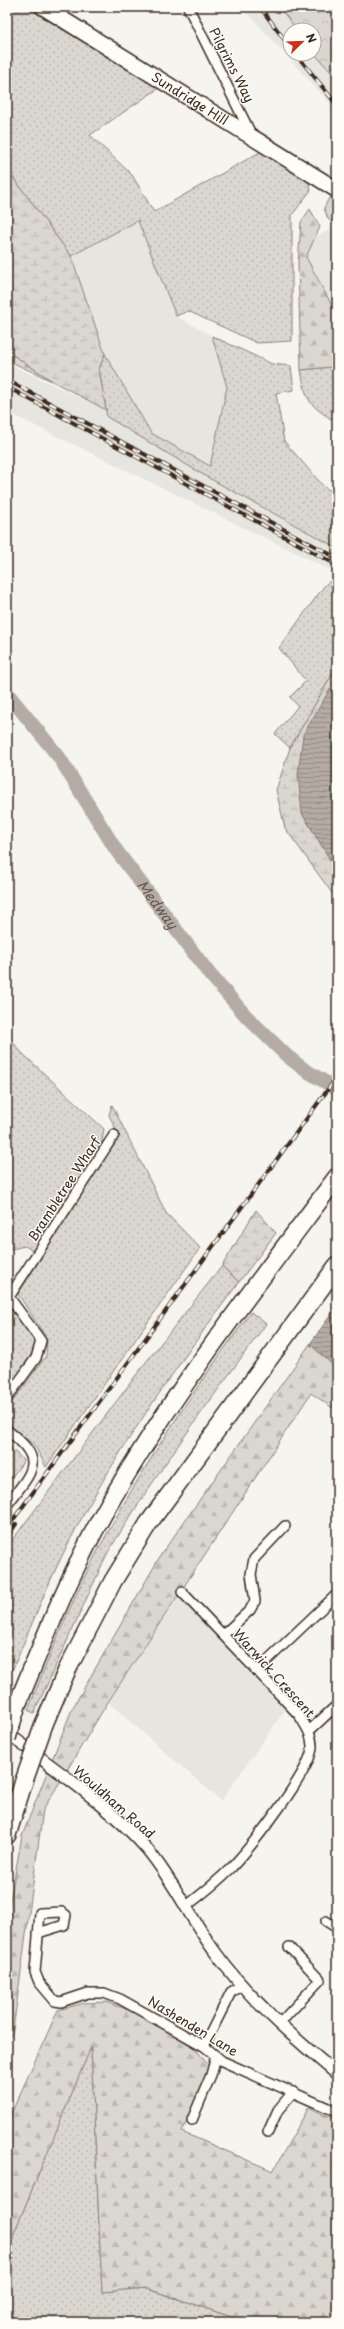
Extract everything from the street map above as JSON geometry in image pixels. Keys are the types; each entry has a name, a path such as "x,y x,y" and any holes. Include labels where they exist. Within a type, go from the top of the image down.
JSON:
{"highway":[{"name":"Sundridge Hill","path":"43,7 337,190"},
{"path":"7,1738 17,1705 58,1605 108,1505 175,1398 337,1177"},
{"path":"7,1835 44,1724 67,1670 126,1560 148,1524 337,1266"}],"street":[{"name":"Pilgrims Way","path":"188,7 252,136"},
{"name":"Brambletree Wharf","path":"7,1398 36,1358 41,1342 10,1296 114,1135"},
{"path":"7,1430 23,1442 33,1458 32,1469 7,1505"},
{"path":"222,1635 250,1610 255,1601 251,1574 254,1559 285,1526"},
{"name":"Warwick Crescent","path":"182,1592 299,1716 309,1731 313,1746 306,1766 275,1813 231,1867 185,1907"},
{"path":"256,1671 337,1594"},
{"path":"309,1731 337,1705"},
{"name":"Wouldham Road","path":"7,1733 76,1785 130,1831 158,1863 215,1952 242,1985 280,2023 337,2074"},
{"path":"326,1922 337,1928"},
{"name":"Nashenden Lane","path":"38,1933 35,1972 39,1982 55,2001 61,2002 88,1993 112,1996 204,2046 222,2061 328,2108 337,2110"},
{"path":"280,2023 320,1980 289,1947"},
{"path":"204,2046 228,1996 231,1992 242,1985"},
{"path":"192,2120 211,2075 216,2056"},
{"path":"268,2132 278,2110 293,2092"}],"shaded area":[{"path":"242,7 279,7 291,22 282,22 282,51"},
{"path":"292,62 322,62 337,79 337,111"},
{"path":"138,221 176,316 212,336 227,387 210,466 151,433 105,354 71,256"},
{"path":"337,227 337,315 306,257 317,236"},
{"path":"7,363 106,410 107,417 207,477 332,535 337,539 337,573 7,412"},
{"path":"330,689 337,695 337,871 302,813 298,775 303,735"},
{"path":"337,1306 337,1369 310,1344"},
{"path":"179,1596 285,1710 221,1801 108,1702"}],"green space":[{"path":"7,7 26,7 159,88 90,135 132,175 154,212 260,152 308,181 311,190 292,215 292,341 257,343 188,311 176,316 138,221 139,220 71,256 7,169"},
{"path":"279,7 337,7 337,79 322,62 322,22 291,22"},
{"path":"7,169 71,256 105,354 99,369 106,410 54,382 7,351"},
{"path":"329,198 337,199 337,225 328,219 324,208"},
{"path":"310,209 320,227 306,257 337,315 337,361 331,367 301,370 298,264 301,222"},
{"path":"212,336 272,364 291,366 294,390 276,393 284,441 324,487 337,494 337,548 207,477 107,417 99,369 105,354 151,433 210,466 227,387"},
{"path":"7,351 54,382 7,360"},
{"path":"337,361 337,423 320,412 311,402 305,390 301,370 331,367"},
{"path":"337,576 337,666 290,748 275,734 298,706 290,697 306,681 279,648 325,585"},
{"path":"337,666 337,695 330,689 302,813 337,871 337,900 285,828 276,790 290,748"},
{"path":"7,1035 22,1053 104,1129 101,1147 35,1252 25,1246 7,1250"},
{"path":"112,1105 166,1213 200,1248 46,1467 35,1446 7,1423 7,1409 46,1356 47,1339 18,1294 119,1135 109,1115"},
{"path":"256,1210 276,1233 239,1282 222,1266"},
{"path":"222,1266 239,1282 149,1408 88,1506 53,1575 7,1682 7,1547 143,1366"},
{"path":"14,1312 37,1339 36,1347 7,1391 7,1323"},
{"path":"251,1312 266,1324 184,1437 125,1524 107,1554 34,1713 28,1710 77,1592 113,1522 169,1430 209,1370"},
{"path":"310,1344 337,1368 337,1411 311,1393 108,1702 43,1810 13,2030 7,2043 7,1917 22,1836 72,1709 162,1553"},
{"path":"7,1444 24,1461 7,1483"},
{"path":"107,2002 139,2014 195,2048 212,2070 182,2132 273,2171 309,2107 325,2115 337,2117 337,2307 330,2322 247,2322 145,2288 102,2292 91,2047 7,2250 7,2118 10,2116 58,2010 84,2003"},
{"path":"91,2046 102,2292 144,2288 247,2322 7,2322 7,2250"}],"waterway":[{"name":"Medway","path":"7,693 59,757 116,850 208,972 246,1016 287,1056 305,1070 337,1089"}],"railway":[{"path":"260,7 282,36"},
{"path":"302,62 337,105"},
{"path":"7,380 337,558"},
{"path":"7,387 337,565"},
{"path":"7,1528 337,1077"},
{"path":"7,1537 16,1524"}]}
